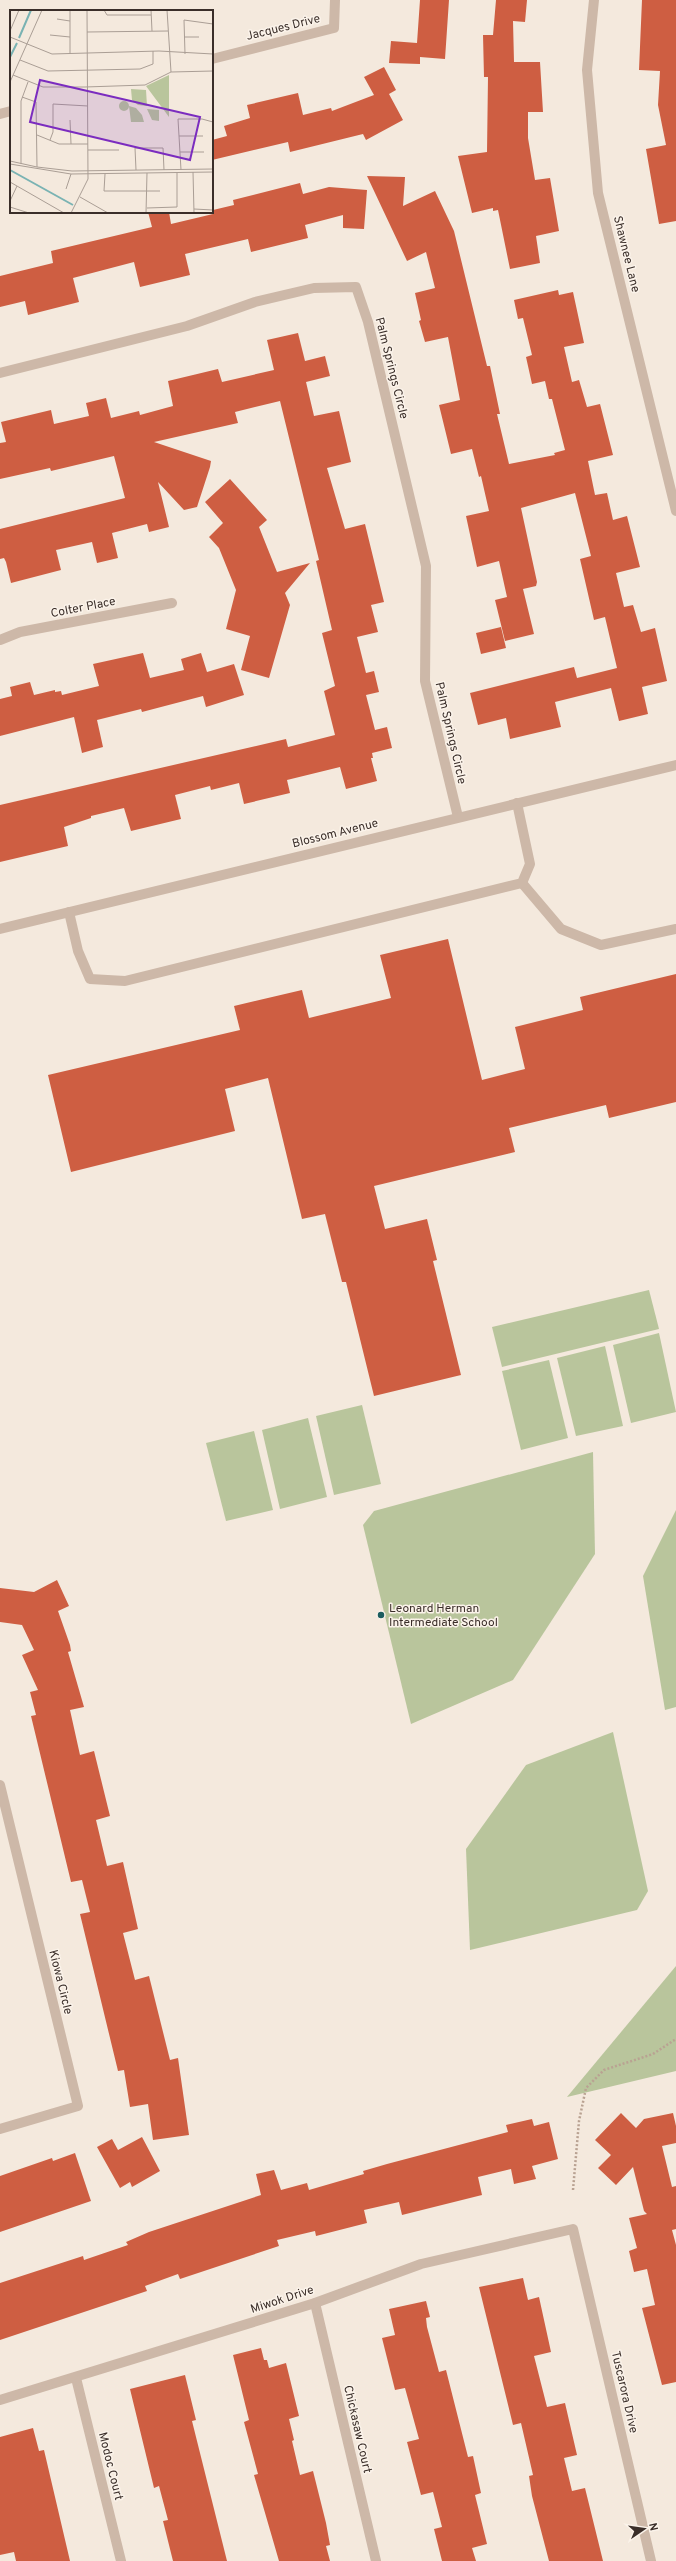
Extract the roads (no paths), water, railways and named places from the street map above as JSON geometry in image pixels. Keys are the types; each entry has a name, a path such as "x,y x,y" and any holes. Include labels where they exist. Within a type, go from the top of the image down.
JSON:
{"street":[{"name":"Jacques Drive","path":"213,59 334,28 335,0"},
{"name":"Shawnee Lane","path":"594,0 587,70 598,193 676,511"},
{"path":"0,114 10,111"},
{"name":"Palm Springs Circle","path":"0,373 187,326 255,302 314,288 356,287 368,322 426,566 425,681 458,817"},
{"name":"Colter Place","path":"0,640 20,632 172,603"},
{"name":"Blossom Avenue","path":"0,929 676,765"},
{"path":"517,803 530,864 522,884"},
{"path":"70,912 78,951 90,979 125,981 522,884"},
{"path":"522,884 561,929 601,945 676,929"},
{"name":"Kiowa Circle","path":"0,1785 78,2106 0,2129"},
{"name":"Miwok Drive","path":"0,2400 76,2378 315,2303 421,2264 573,2228"},
{"name":"Tuscarora Drive","path":"573,2228 651,2561"},
{"name":"Chickasaw Court","path":"315,2303 376,2561"},
{"name":"Modoc Court","path":"76,2378 121,2561"}],"place":[{"name":"Leonard Herman Intermediate School","path":"381,1615"}]}
